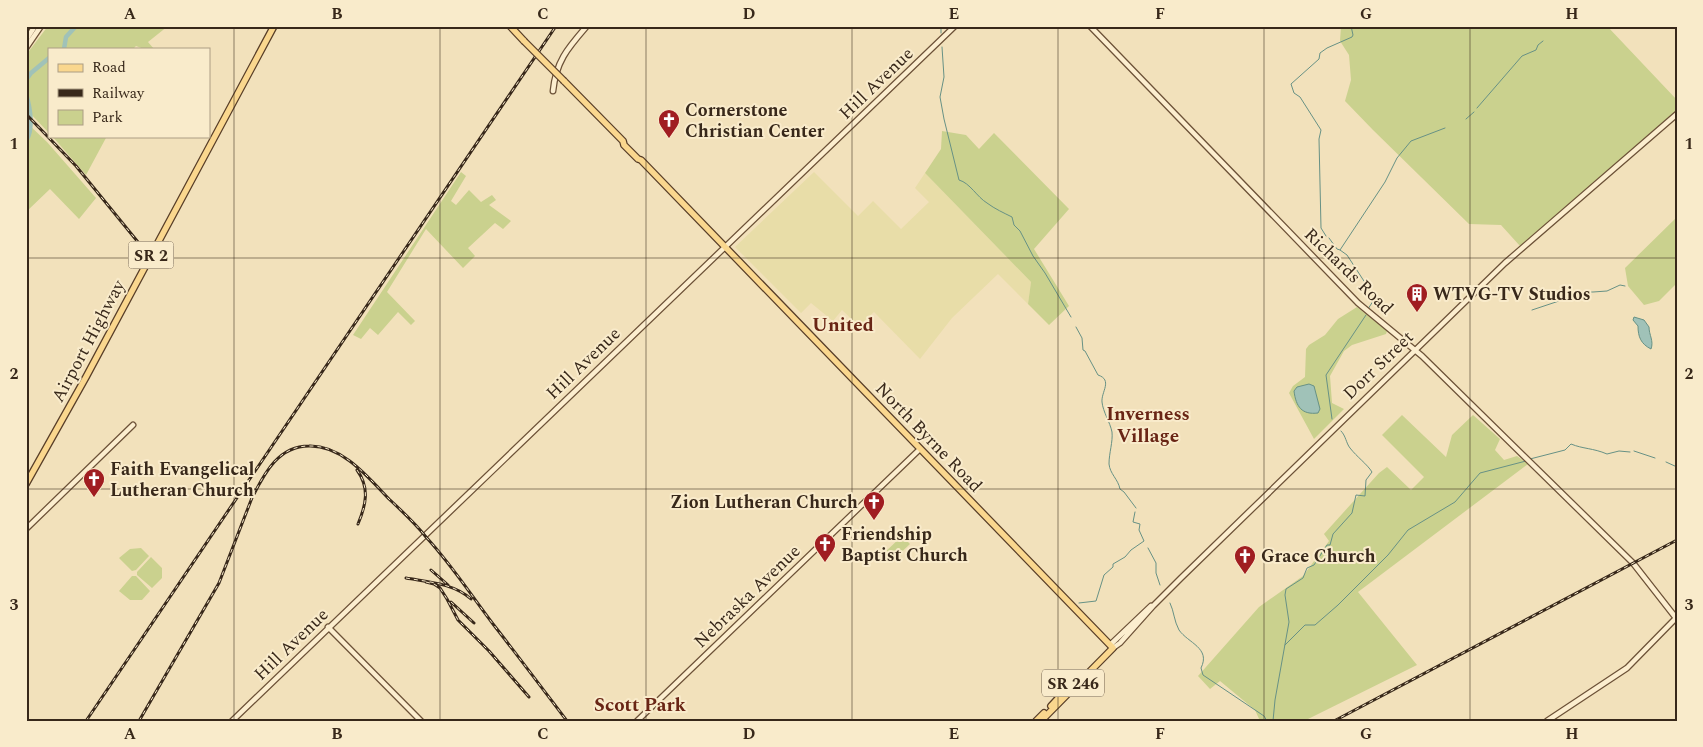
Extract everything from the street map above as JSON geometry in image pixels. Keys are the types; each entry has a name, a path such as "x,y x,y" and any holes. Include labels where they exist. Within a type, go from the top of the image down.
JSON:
{"main road":[{"path":"26,40 36,26"},
{"path":"26,48 41,26"},
{"name":"Airport Highway","path":"26,484 86,377 274,26"},
{"name":"North Byrne Road","path":"510,26 623,141 627,142 640,156 641,160 1112,647"},
{"path":"553,91 561,58 586,26"},
{"name":"Hill Avenue","path":"232,721 955,26"},
{"name":"Richards Road","path":"1090,26 1358,303 1375,319 1416,350 1633,563 1676,617"},
{"name":"Dorr Street","path":"1041,721 1150,606 1153,606 1512,257 1677,114"},
{"path":"26,529 133,425"},
{"name":"Nebraska Avenue","path":"636,721 920,450"},
{"path":"1547,721 1627,668 1676,617"},
{"path":"328,627 420,721"},
{"name":"Dorr Street","path":"1036,721 1112,647"}],"shaded area":[{"path":"814,172 858,216 873,201 901,229 929,202 915,188 925,173 1031,282 1028,304 998,274 952,318 920,359 874,312 859,326 842,310 833,321 811,303 801,313 735,247"}],"green space":[{"path":"48,26 168,26 148,42 153,48 136,46 134,48 48,48 48,132 26,109 26,55"},
{"path":"1341,26 1607,26 1677,100 1677,110 1520,246 1501,225 1469,224 1345,101 1351,80 1349,55 1340,41"},
{"path":"26,122 47,142 96,198 79,219 50,189 26,212"},
{"path":"942,131 966,135 979,149 994,133 1069,209 1034,249 1069,306 1049,325 1028,304 1031,282 925,173 941,149"},
{"path":"54,138 106,138 86,175"},
{"path":"461,172 466,176 451,201 456,205 469,190 481,202 492,195 496,200 489,205 511,221 503,229 495,223 468,248 475,256 463,268 426,229 387,292 415,321 411,325 398,312 378,335 370,328 361,339 353,335"},
{"path":"1677,217 1677,283 1659,301 1644,305 1628,286 1625,268"},
{"path":"1357,307 1387,331 1386,334 1352,345 1344,351 1330,376 1332,403 1344,409 1314,439 1289,393 1293,386 1305,377 1306,349 1309,345 1325,335 1338,319"},
{"path":"1402,415 1446,457 1452,435 1473,415 1500,439 1495,450 1504,460 1517,456 1528,464 1358,592 1417,665 1304,721 1260,721 1255,710 1220,681 1210,689 1198,676 1259,607 1303,576 1329,541 1324,534 1379,473 1387,467 1411,490 1424,477 1382,435"},
{"path":"902,536 910,544 891,562 883,554"},
{"path":"141,548 149,556 136,570 132,571 119,558 130,549"},
{"path":"151,557 162,568 162,578 152,588 137,575 137,572"},
{"path":"132,576 136,576 150,591 142,600 130,600 119,591"}],"water":[{"path":"1634,317 1644,320 1649,327 1652,343 1651,349 1641,340 1638,326 1633,320"},
{"path":"1309,384 1314,386 1320,409 1318,413 1304,411 1298,406 1296,401 1294,391 1297,387"}],"waterway":[{"path":"64,48 66,37 76,26"},
{"path":"941,26 941,33"},
{"path":"1326,236 1321,228 1319,139 1321,130 1300,97 1294,93 1291,84 1319,59 1320,53 1352,37 1351,26"},
{"path":"1477,108 1522,56 1536,50 1543,41"},
{"path":"942,47 944,77 940,97 959,180 967,184 990,205 1012,217 1014,225 1020,231 1033,256 1071,317"},
{"path":"26,80 31,73 48,59"},
{"path":"26,94 31,124 26,141"},
{"path":"1466,119 1474,112"},
{"path":"1368,309 1375,298 1347,255 1340,250 1385,182 1397,158 1411,141 1445,128"},
{"path":"1329,238 1337,249 1340,250"},
{"path":"1568,298 1584,292 1607,291 1620,285 1625,286"},
{"path":"1532,310 1562,300"},
{"path":"1332,419 1326,375 1366,315"},
{"path":"1076,327 1082,338 1083,350 1098,375 1106,383 1102,402 1112,432 1110,468 1120,489 1136,508"},
{"path":"1273,721 1289,622 1285,595 1286,589 1303,578 1307,568 1314,565 1327,545 1330,545 1333,534 1352,513 1356,495 1365,496 1366,480 1372,472 1350,448 1341,431"},
{"path":"1530,459 1565,450 1571,444 1607,454 1619,451 1630,452"},
{"path":"1634,451 1655,458"},
{"path":"1285,645 1305,625 1315,625 1338,605 1388,555 1408,530 1455,502 1480,473 1526,461"},
{"path":"1666,462 1677,467"},
{"path":"1079,603 1096,601 1104,575 1113,567 1113,564 1125,557 1144,541 1139,530 1140,524 1133,522 1135,512"},
{"path":"1148,548 1156,563 1156,573 1160,585"},
{"path":"1170,603 1179,630 1197,646 1203,655 1201,668 1203,675 1264,716 1267,721"}],"railway":[{"path":"86,721 556,26"},
{"path":"26,114 48,137"},
{"path":"49,138 76,166 142,247"},
{"path":"253,496 274,462 281,455 298,447 321,447 332,451 353,464 413,522 435,547 567,721"},
{"path":"357,470 364,483 365,490 365,503 358,524"},
{"path":"139,721 219,583 255,490"},
{"path":"1334,721 1677,540"},
{"path":"431,570 448,585"},
{"path":"406,578 448,586 471,599"},
{"path":"426,582 440,588 458,620 489,651 529,697"},
{"path":"451,602 474,623"}],"place":[{"name":"Cornerstone Christian Center","path":"669,139"},
{"name":"WTVG-TV Studios","path":"1417,313"},
{"name":"Faith Evangelical Lutheran Church","path":"94,498"},
{"name":"Zion Lutheran Church","path":"874,521"},
{"name":"Friendship Baptist Church","path":"825,563"},
{"name":"Grace Church","path":"1245,575"}],"district":[{"name":"United","path":"843,324"},
{"name":"Inverness Village","path":"1148,424"},
{"name":"Scott Park","path":"640,704"}]}
